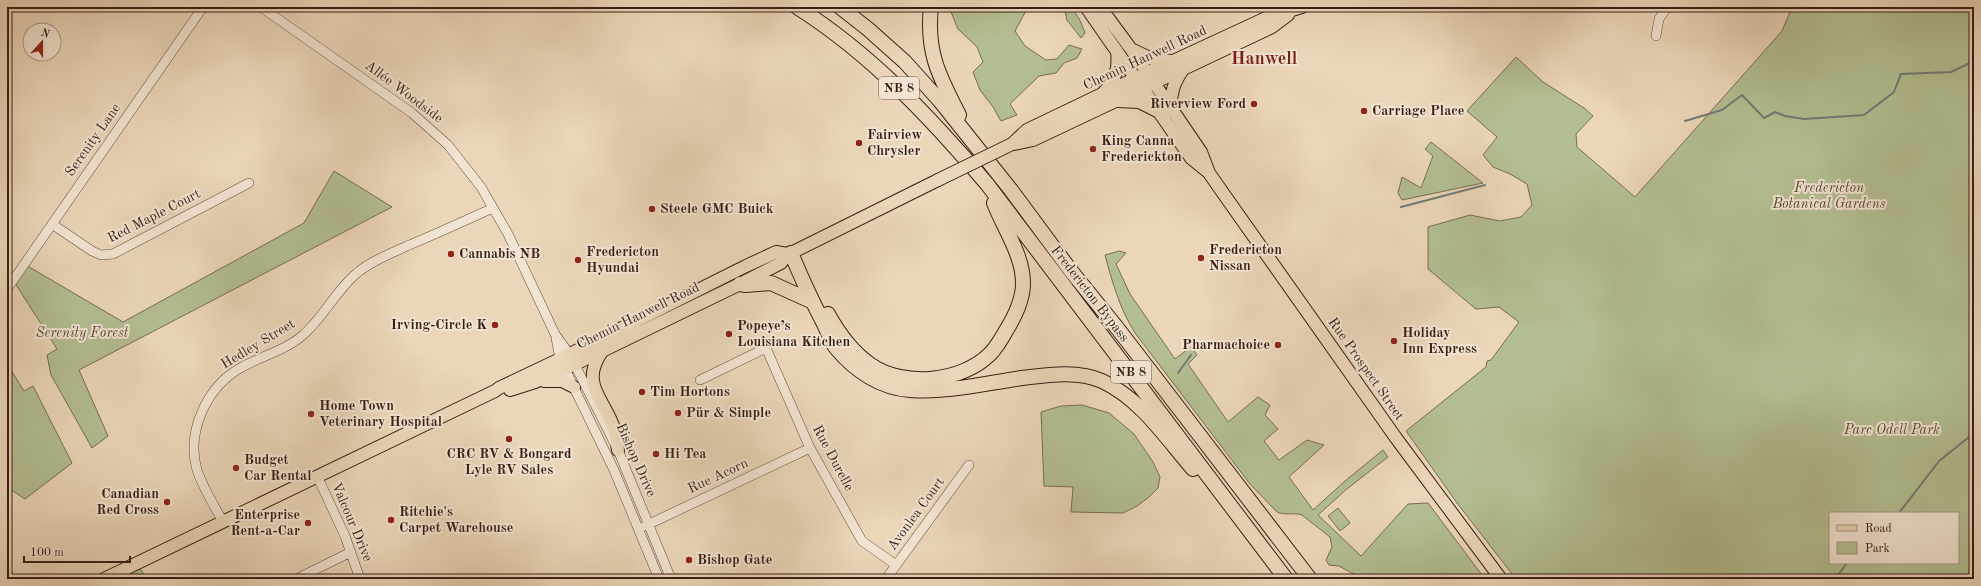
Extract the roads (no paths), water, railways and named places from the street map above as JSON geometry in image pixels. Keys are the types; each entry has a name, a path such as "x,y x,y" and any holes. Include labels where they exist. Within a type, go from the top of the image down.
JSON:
{"highway":[{"name":"NB 8","path":"797,7 845,41 884,74 927,116 987,184"},
{"name":"NB 8","path":"840,7 905,62 940,101 973,142"},
{"path":"931,7 931,49 938,73 973,142"},
{"name":"Fredericton Bypass","path":"973,142 1310,579"},
{"path":"793,252 816,289 834,325 844,340 872,366 907,378 923,380 943,377 976,365 990,354 1000,342 1014,317 1020,301 1023,283 1019,264 1012,242 987,184"},
{"name":"Fredericton Bypass","path":"987,184 1286,579"},
{"path":"793,252 811,301 835,347 851,365 879,383 893,388 910,390 931,390 1029,377 1070,375 1102,381 1129,397 1142,410 1273,562"},
{"path":"740,284 746,285 762,282 771,283 811,301"}],"main road":[{"name":"Rue Prospect Street","path":"1086,7 1116,50 1145,81 1166,112 1201,152 1209,173 1384,422 1501,579"},
{"name":"Rue Prospect Street","path":"1100,7 1131,49 1145,81"},
{"name":"Chemin Hanwell Road","path":"1012,144 1027,130 1100,95 1145,81 1272,27 1299,8"},
{"path":"1115,101 1139,102 1166,112 1170,99 1180,65 1152,59 1131,49"},
{"path":"1100,95 1111,84 1117,72 1118,62 1116,50"},
{"name":"Chemin Hanwell Road","path":"223,522 495,392 499,388 603,350 740,284 781,263 793,252 1012,144 1033,140 1115,101 1145,81"},
{"name":"Chemin Hanwell Road","path":"495,392 502,392 535,382 567,362 746,266 776,252 793,252"},
{"path":"603,350 594,364 592,377 594,387 615,431 618,450"},
{"path":"535,382 557,380 574,387"},
{"path":"104,579 223,522"}],"street":[{"name":"Serenity Lane","path":"7,289 203,7"},
{"name":"Allée Woodside","path":"261,7 412,113 448,145 480,187 493,208 513,245 567,362"},
{"path":"1656,36 1659,19 1667,7"},
{"name":"Red Maple Court","path":"52,224 92,251 101,255 113,254 249,183"},
{"name":"Hedley Street","path":"223,522 197,471 194,450 198,423 202,413 216,390 225,379 242,367 293,342 303,335 312,327 346,283 365,267 493,208"},
{"name":"Rue Durelle","path":"700,380 766,348 810,448 862,541 896,566"},
{"name":"Bishop Drive","path":"567,362 574,387 614,470 659,579"},
{"name":"Bishop Drive","path":"567,362 618,450 671,579"},
{"name":"Rue Acorn","path":"638,529 810,448"},
{"name":"Avonlea Court","path":"886,579 969,465"},
{"name":"Valcour Drive","path":"317,476 351,552 360,579"},
{"path":"296,579 351,552"}],"waterway":[{"path":"1685,121 1722,110 1742,95 1764,118 1775,112 1785,116 1804,119 1864,115 1894,92 1901,74 1951,72 1974,61"},
{"path":"1401,207 1485,185"},
{"path":"1178,373 1191,355"},
{"path":"1900,512 1939,461 1974,433"},
{"path":"1835,579 1846,564"}],"place":[{"name":"Riverview Ford","path":"1254,104"},
{"name":"Carriage Place","path":"1364,111"},
{"name":"Fairview Chrysler","path":"859,143"},
{"name":"King Canna Frederickton","path":"1093,149"},
{"name":"Steele GMC Buick","path":"652,209"},
{"name":"Cannabis NB","path":"451,254"},
{"name":"Fredericton Nissan","path":"1201,258"},
{"name":"Fredericton Hyundai","path":"578,260"},
{"name":"Irving-Circle K","path":"495,325"},
{"name":"Popeye’s Louisiana Kitchen","path":"729,334"},
{"name":"Holiday Inn Express","path":"1394,341"},
{"name":"Pharmachoice","path":"1278,345"},
{"name":"Tim Hortons","path":"642,392"},
{"name":"Pür & Simple","path":"678,413"},
{"name":"Home Town Veterinary Hospital","path":"311,414"},
{"name":"CRC RV & Bongard Lyle RV Sales","path":"509,439"},
{"name":"Hi Tea","path":"656,454"},
{"name":"Budget Car Rental","path":"236,468"},
{"name":"Canadian Red Cross","path":"167,502"},
{"name":"Ritchie's Carpet Warehouse","path":"391,520"},
{"name":"Enterprise Rent-a-Car","path":"308,523"},
{"name":"Bishop Gate","path":"689,560"}],"district":[{"name":"Hanwell","path":"1264,59"}],"park label":[{"name":"Fredericton Botanical Gardens","path":"1829,196"},
{"name":"Serenity Forest","path":"82,333"},
{"name":"Parc Odell Park","path":"1892,430"}]}
